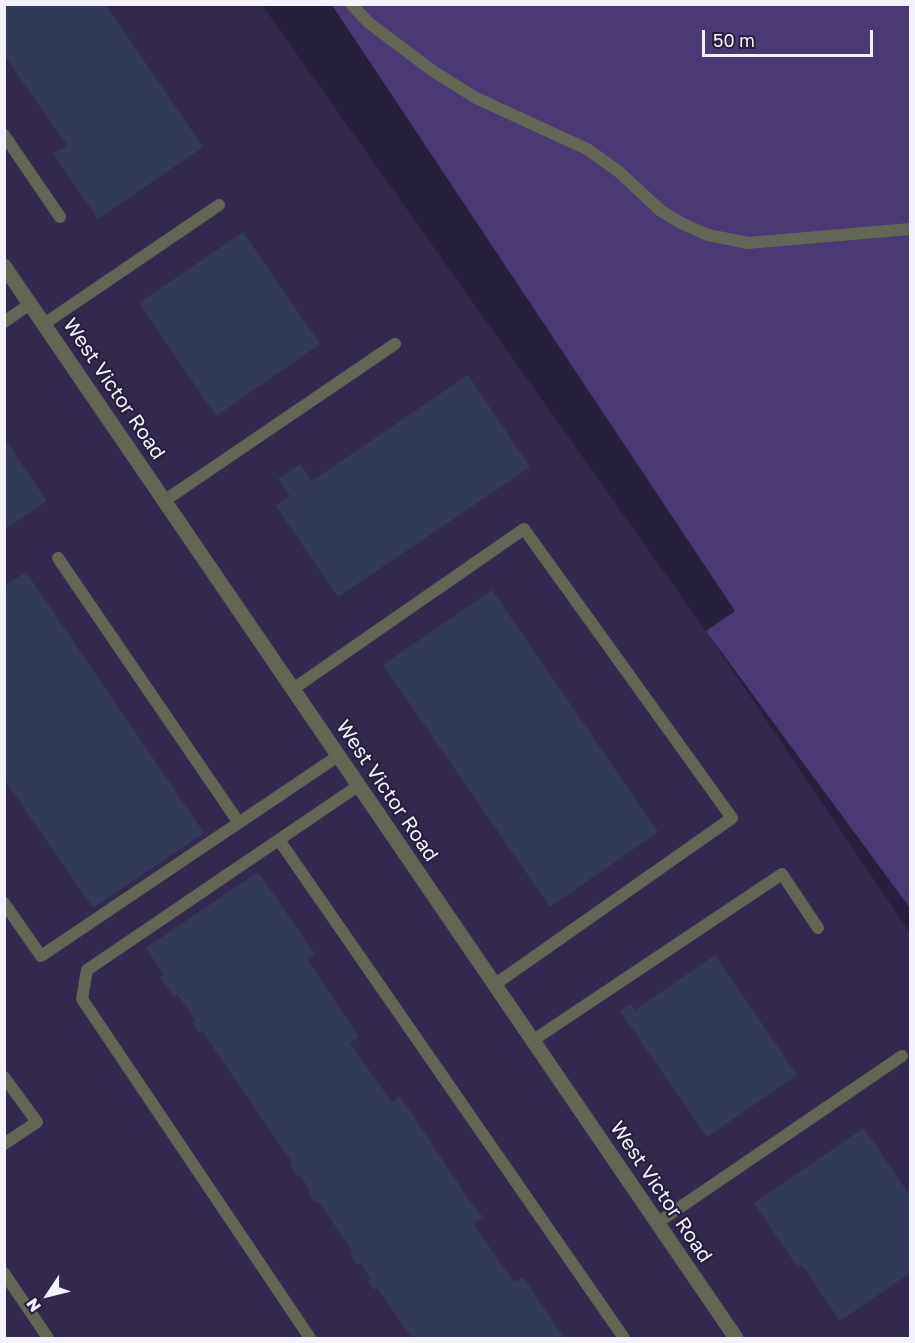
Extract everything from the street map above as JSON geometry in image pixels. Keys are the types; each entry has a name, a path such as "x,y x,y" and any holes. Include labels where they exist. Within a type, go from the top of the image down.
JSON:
{"street":[{"name":"West Victor Road","path":"4,266 736,1338"}],"lane":[{"path":"351,4 369,23 434,71 476,98 586,149 618,171 661,211 708,236 748,243 910,229"},
{"path":"4,135 60,217"},
{"path":"44,324 219,205"},
{"path":"4,322 30,304"},
{"path":"164,501 395,344"},
{"path":"293,689 524,529 732,818 494,985"},
{"path":"58,558 239,823"},
{"path":"4,903 41,956 338,756"},
{"path":"310,1338 82,999 87,970 358,786"},
{"path":"279,840 624,1338"},
{"path":"532,1041 782,874 818,928"},
{"path":"657,1223 902,1056"},
{"path":"4,1077 37,1122 4,1144"},
{"path":"4,1273 48,1338"}],"shaded area":[{"path":"5,5 262,5 706,631 910,933 910,1338 5,1338"},
{"path":"332,5 910,5 910,908 706,631 735,611"}],"building":[{"path":"4,4 105,4 203,147 98,219 53,154 67,145 4,55"},
{"path":"243,232 320,344 216,416 139,303"},
{"path":"468,375 530,467 338,597 276,506 290,496 278,479 300,464 312,481"},
{"path":"4,438 47,501 4,530"},
{"path":"26,572 204,833 93,908 4,779 4,586"},
{"path":"492,590 658,832 550,907 383,665"},
{"path":"258,872 315,954 307,959 359,1037 350,1043 355,1051 392,1102 400,1096 469,1200 483,1217 473,1223 479,1232 514,1282 523,1277 564,1338 412,1338 377,1288 375,1290 368,1281 371,1279 360,1263 357,1265 350,1254 353,1252 318,1201 315,1203 300,1175 298,1177 290,1166 293,1164 202,1031 199,1033 192,1022 195,1020 177,994 174,997 160,977 163,974 146,948"},
{"path":"715,955 797,1075 707,1137 620,1011 631,1004 635,1010"},
{"path":"864,1128 910,1196 910,1273 840,1321 802,1265 798,1268 754,1203"}]}
